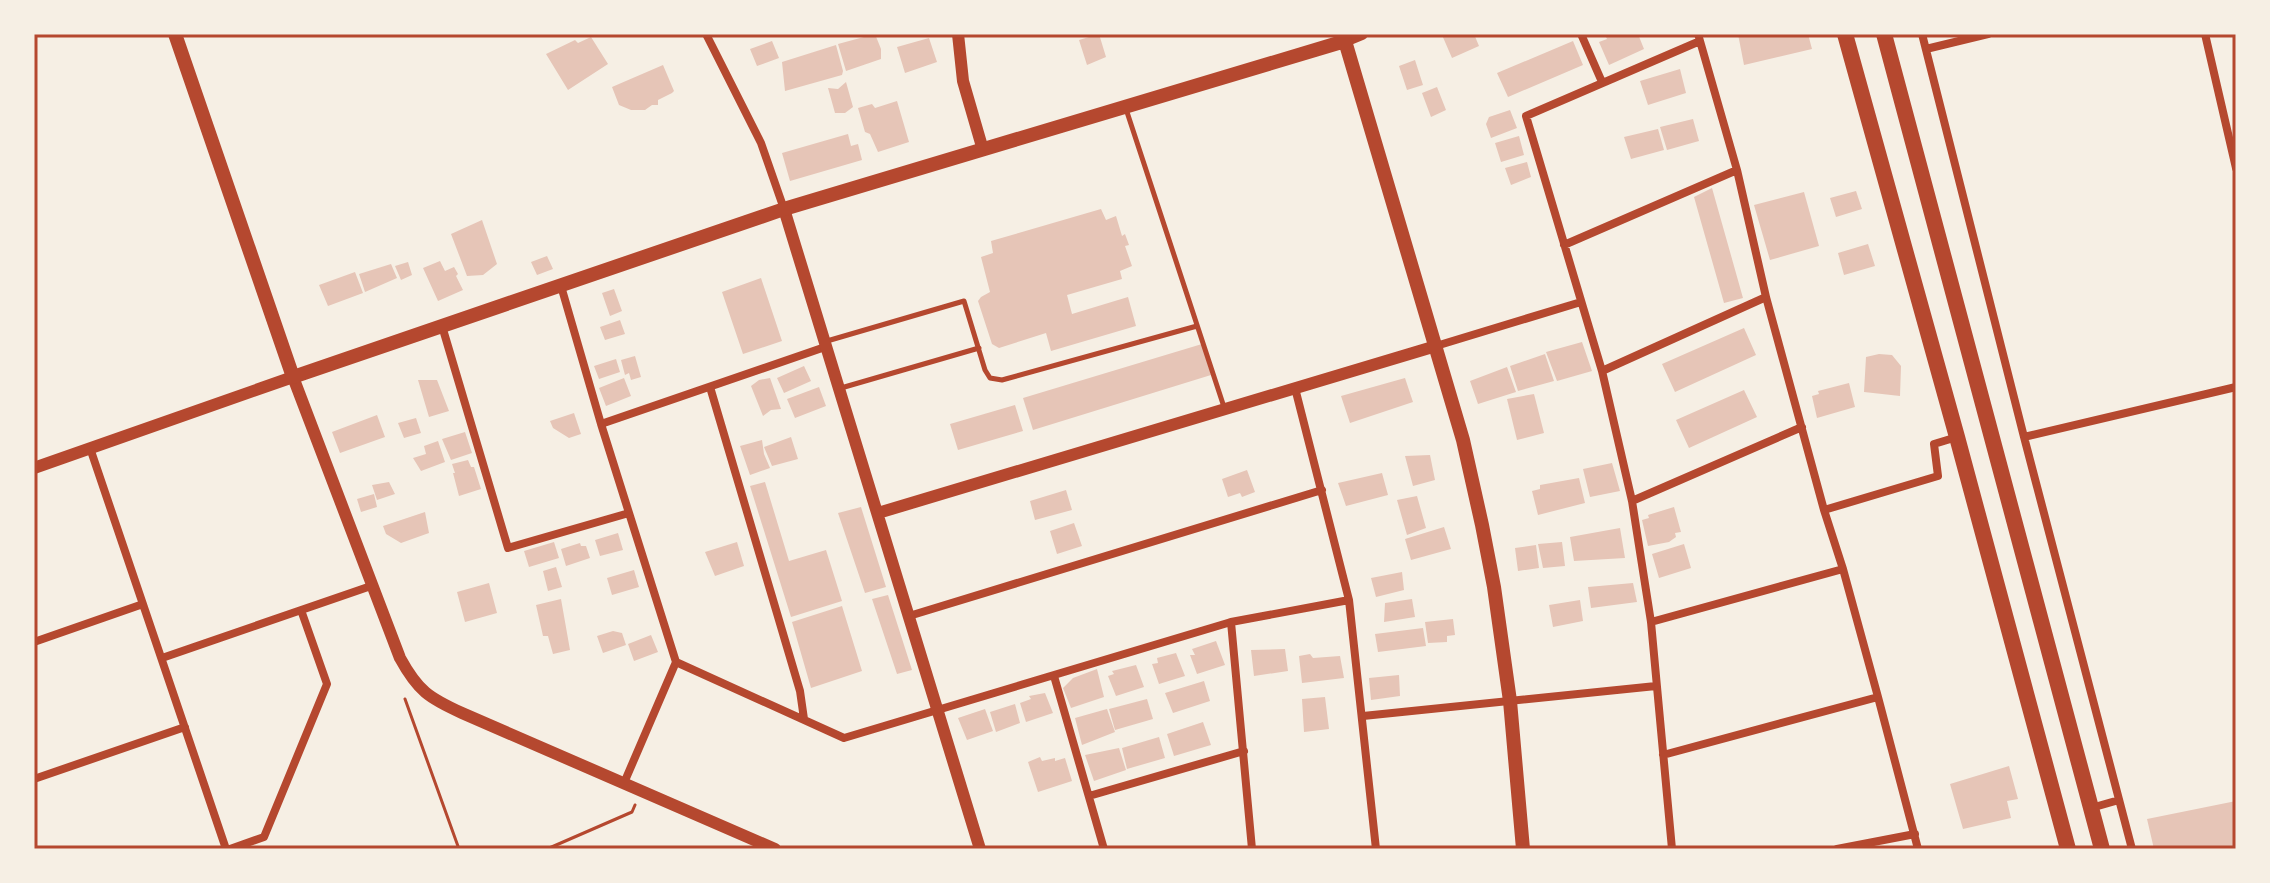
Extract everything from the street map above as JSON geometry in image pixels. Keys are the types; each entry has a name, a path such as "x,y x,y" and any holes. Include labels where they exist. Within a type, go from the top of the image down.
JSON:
{"highway":[{"path":"1845,34 2068,849"},
{"path":"1884,34 2102,849"}],"main road":[{"path":"175,34 293,377 784,209 1125,108 1344,38 1463,440 1482,525 1510,701 1523,849"}],"street":[{"path":"706,34 761,143 784,209 980,849"},
{"path":"958,34 963,81 983,150"},
{"path":"1344,38 1362,34"},
{"path":"1581,34 1602,82"},
{"path":"1922,34 2132,849"},
{"path":"1926,49 1988,34"},
{"path":"2205,34 2236,168"},
{"path":"1672,849 1651,622 1632,501 1602,371 1526,116 1699,37 1737,170 1766,297 1918,849"},
{"path":"1564,245 1737,170"},
{"path":"561,286 676,662 624,783"},
{"path":"1602,371 1766,297"},
{"path":"878,513 1581,302"},
{"path":"442,326 508,548 629,513"},
{"path":"601,424 824,345"},
{"path":"34,468 293,377 400,658 423,692 462,713 775,849"},
{"path":"710,387 800,691 804,719"},
{"path":"2024,437 2236,387"},
{"path":"1295,388 1349,600 1376,849"},
{"path":"1632,501 1802,427"},
{"path":"1824,510 1938,476 1934,444 1957,437"},
{"path":"90,448 228,849 264,837 327,684 301,610"},
{"path":"909,616 1322,490"},
{"path":"1651,622 1843,569"},
{"path":"162,658 371,586"},
{"path":"676,662 844,738 1231,622 1349,600"},
{"path":"34,642 143,604"},
{"path":"1231,622 1252,849"},
{"path":"1054,676 1104,849"},
{"path":"1363,716 1656,686"},
{"path":"1663,755 1878,697"},
{"path":"34,779 185,727"},
{"path":"1089,796 1244,751"},
{"path":"2091,808 2119,800"},
{"path":"1837,849 1915,834"}],"lane":[{"path":"1125,108 1225,409"},
{"path":"824,345 964,301 985,370 990,378 1002,380 1197,326"},
{"path":"838,389 979,348"}],"path":[{"path":"405,699 459,849"},
{"path":"547,849 632,812 636,801"}],"building":[{"path":"875,34 881,59 846,71 838,44"},
{"path":"1099,34 1106,57 1087,65 1079,40"},
{"path":"1474,34 1479,46 1452,58 1442,35"},
{"path":"1638,34 1644,49 1609,65 1599,42 1607,39 1605,35"},
{"path":"1738,34 1808,34 1812,49 1744,65"},
{"path":"591,37 608,64 568,90 546,54 575,40 578,43"},
{"path":"929,38 937,62 905,73 897,47"},
{"path":"772,41 779,58 757,66 750,49"},
{"path":"1573,41 1583,65 1508,97 1497,73"},
{"path":"836,45 842,75 785,91 782,62"},
{"path":"1415,60 1423,85 1407,90 1399,66"},
{"path":"663,65 674,91 672,93 658,100 658,105 645,110 631,110 619,105 612,87"},
{"path":"1680,69 1686,93 1648,105 1640,81"},
{"path":"846,82 853,107 845,113 835,113 828,88 838,89"},
{"path":"1437,87 1446,110 1431,117 1422,93"},
{"path":"897,101 909,142 878,152 870,134 865,132 858,108 872,104 875,108"},
{"path":"1510,110 1517,128 1491,138 1486,124 1489,117"},
{"path":"1693,119 1699,141 1667,150 1660,127"},
{"path":"1658,129 1664,150 1631,159 1624,137"},
{"path":"848,134 851,146 858,144 862,160 790,181 782,153"},
{"path":"1519,136 1524,155 1501,162 1495,143"},
{"path":"1527,162 1531,177 1511,185 1505,168"},
{"path":"1712,188 1743,298 1724,303 1694,197"},
{"path":"1856,191 1862,209 1836,217 1830,198"},
{"path":"1804,192 1819,246 1770,260 1754,205"},
{"path":"1101,209 1106,220 1116,216 1122,236 1125,234 1129,245 1125,246 1132,266 1120,271 1122,279 1067,295 1072,314 1128,297 1136,326 1051,351 1046,333 999,348 992,344 978,301 990,292 981,257 993,253 991,241"},
{"path":"482,220 497,264 483,275 467,276 451,234"},
{"path":"1868,244 1875,266 1844,275 1838,253"},
{"path":"547,256 553,269 537,275 531,262"},
{"path":"440,261 445,271 454,267 463,290 438,301 423,268"},
{"path":"408,262 412,275 401,280 395,266"},
{"path":"391,264 397,278 365,292 359,274"},
{"path":"355,272 363,293 328,306 319,285"},
{"path":"761,278 782,341 743,354 722,292"},
{"path":"614,289 622,311 610,316 602,293"},
{"path":"620,320 625,334 605,340 600,327"},
{"path":"1744,328 1756,355 1675,392 1662,364"},
{"path":"1582,342 1592,371 1557,381 1546,352"},
{"path":"1202,344 1211,375 1033,430 1023,398"},
{"path":"1545,354 1554,381 1518,391 1510,366"},
{"path":"1892,355 1901,366 1900,396 1864,392 1866,357"},
{"path":"635,356 641,377 631,380 629,373 625,375 621,360"},
{"path":"616,359 620,372 599,379 594,366"},
{"path":"804,366 811,381 784,393 777,378"},
{"path":"1507,367 1516,392 1478,404 1470,381"},
{"path":"624,378 631,396 606,406 599,388"},
{"path":"770,378 781,409 771,410 763,416 751,386 759,380"},
{"path":"1405,378 1413,402 1350,423 1341,396"},
{"path":"418,380 437,380 449,411 429,417"},
{"path":"1849,383 1855,407 1817,418 1812,396 1819,394 1818,391"},
{"path":"819,387 826,406 795,418 787,399"},
{"path":"1744,390 1757,417 1689,448 1676,420"},
{"path":"1534,394 1544,433 1517,440 1507,399"},
{"path":"1015,405 1023,431 958,450 950,424"},
{"path":"574,413 581,434 569,438 553,428 550,421"},
{"path":"377,415 385,437 340,453 332,432"},
{"path":"416,418 421,433 404,438 398,423"},
{"path":"465,432 472,453 451,460 442,439"},
{"path":"791,437 798,459 772,466 764,447"},
{"path":"762,440 770,468 750,475 740,446"},
{"path":"438,441 445,462 421,471 413,458 426,454 424,446"},
{"path":"1430,455 1435,480 1413,486 1405,456"},
{"path":"468,460 474,467 481,489 459,496 452,464"},
{"path":"1612,463 1620,491 1590,497 1583,469"},
{"path":"1247,470 1255,492 1242,497 1240,493 1228,497 1222,479"},
{"path":"1382,473 1388,495 1346,506 1338,483"},
{"path":"1579,478 1585,503 1538,515 1532,491 1540,489 1540,485"},
{"path":"389,482 395,494 377,500 372,485"},
{"path":"765,482 789,561 826,550 842,601 791,617 750,486"},
{"path":"1066,490 1072,510 1035,520 1030,501"},
{"path":"374,494 377,507 361,512 357,499"},
{"path":"1417,496 1426,528 1407,535 1397,500"},
{"path":"861,507 886,587 865,593 838,513"},
{"path":"1674,507 1681,532 1675,533 1676,537 1669,542 1648,546 1642,520"},
{"path":"425,512 429,533 401,543 386,534 383,526"},
{"path":"1074,523 1082,546 1057,554 1050,531"},
{"path":"1444,527 1451,549 1411,560 1405,539"},
{"path":"1620,528 1625,558 1574,561 1570,537"},
{"path":"618,533 623,550 600,556 595,540"},
{"path":"554,542 559,558 529,567 524,551"},
{"path":"737,542 744,566 715,576 705,552"},
{"path":"1562,542 1565,566 1543,568 1538,544"},
{"path":"580,543 586,546 590,558 566,566 561,549"},
{"path":"1684,544 1691,568 1659,578 1652,554"},
{"path":"1536,545 1539,568 1518,571 1515,548"},
{"path":"556,567 562,587 548,591 543,571"},
{"path":"634,570 639,587 612,595 607,578"},
{"path":"1402,572 1404,590 1376,597 1371,578"},
{"path":"489,583 497,613 465,622 457,592"},
{"path":"1633,583 1637,602 1591,608 1588,587"},
{"path":"888,595 912,670 897,674 872,599"},
{"path":"561,599 570,650 553,654 548,636 543,636 536,605"},
{"path":"1412,599 1415,617 1384,622 1385,603"},
{"path":"1580,600 1583,621 1553,627 1549,605"},
{"path":"842,606 862,671 811,688 792,622"},
{"path":"1453,619 1455,635 1447,636 1447,642 1428,643 1425,622"},
{"path":"1423,628 1426,646 1378,652 1375,634"},
{"path":"613,631 622,633 626,645 603,653 597,636"},
{"path":"651,635 658,652 634,661 628,644"},
{"path":"1216,641 1225,665 1197,674 1190,655 1195,655 1192,649"},
{"path":"1285,649 1288,671 1254,676 1251,650"},
{"path":"1176,653 1185,676 1159,684 1152,664 1158,663 1157,658"},
{"path":"1310,654 1313,658 1340,656 1344,678 1302,683 1299,656"},
{"path":"1136,665 1144,687 1116,696 1108,676 1114,674 1112,671"},
{"path":"1097,669 1104,697 1071,708 1063,688 1073,678"},
{"path":"1399,675 1400,696 1371,700 1369,678"},
{"path":"1204,681 1210,701 1173,713 1165,693"},
{"path":"1045,693 1053,713 1026,722 1020,703 1031,699 1029,696"},
{"path":"1325,697 1329,729 1304,732 1302,699"},
{"path":"1147,699 1153,719 1115,730 1109,709"},
{"path":"1015,704 1020,723 996,732 990,712"},
{"path":"985,709 993,731 967,740 958,718"},
{"path":"1107,709 1115,732 1082,745 1075,718"},
{"path":"1203,722 1211,745 1174,756 1167,734"},
{"path":"1159,737 1165,758 1127,769 1122,748"},
{"path":"1119,748 1126,770 1094,781 1085,755"},
{"path":"1040,757 1042,761 1065,758 1072,781 1038,792 1028,762"},
{"path":"2009,766 2018,799 2007,801 2011,818 1963,829 1950,784"},
{"path":"2236,801 2236,849 2154,849 2147,819"}]}
